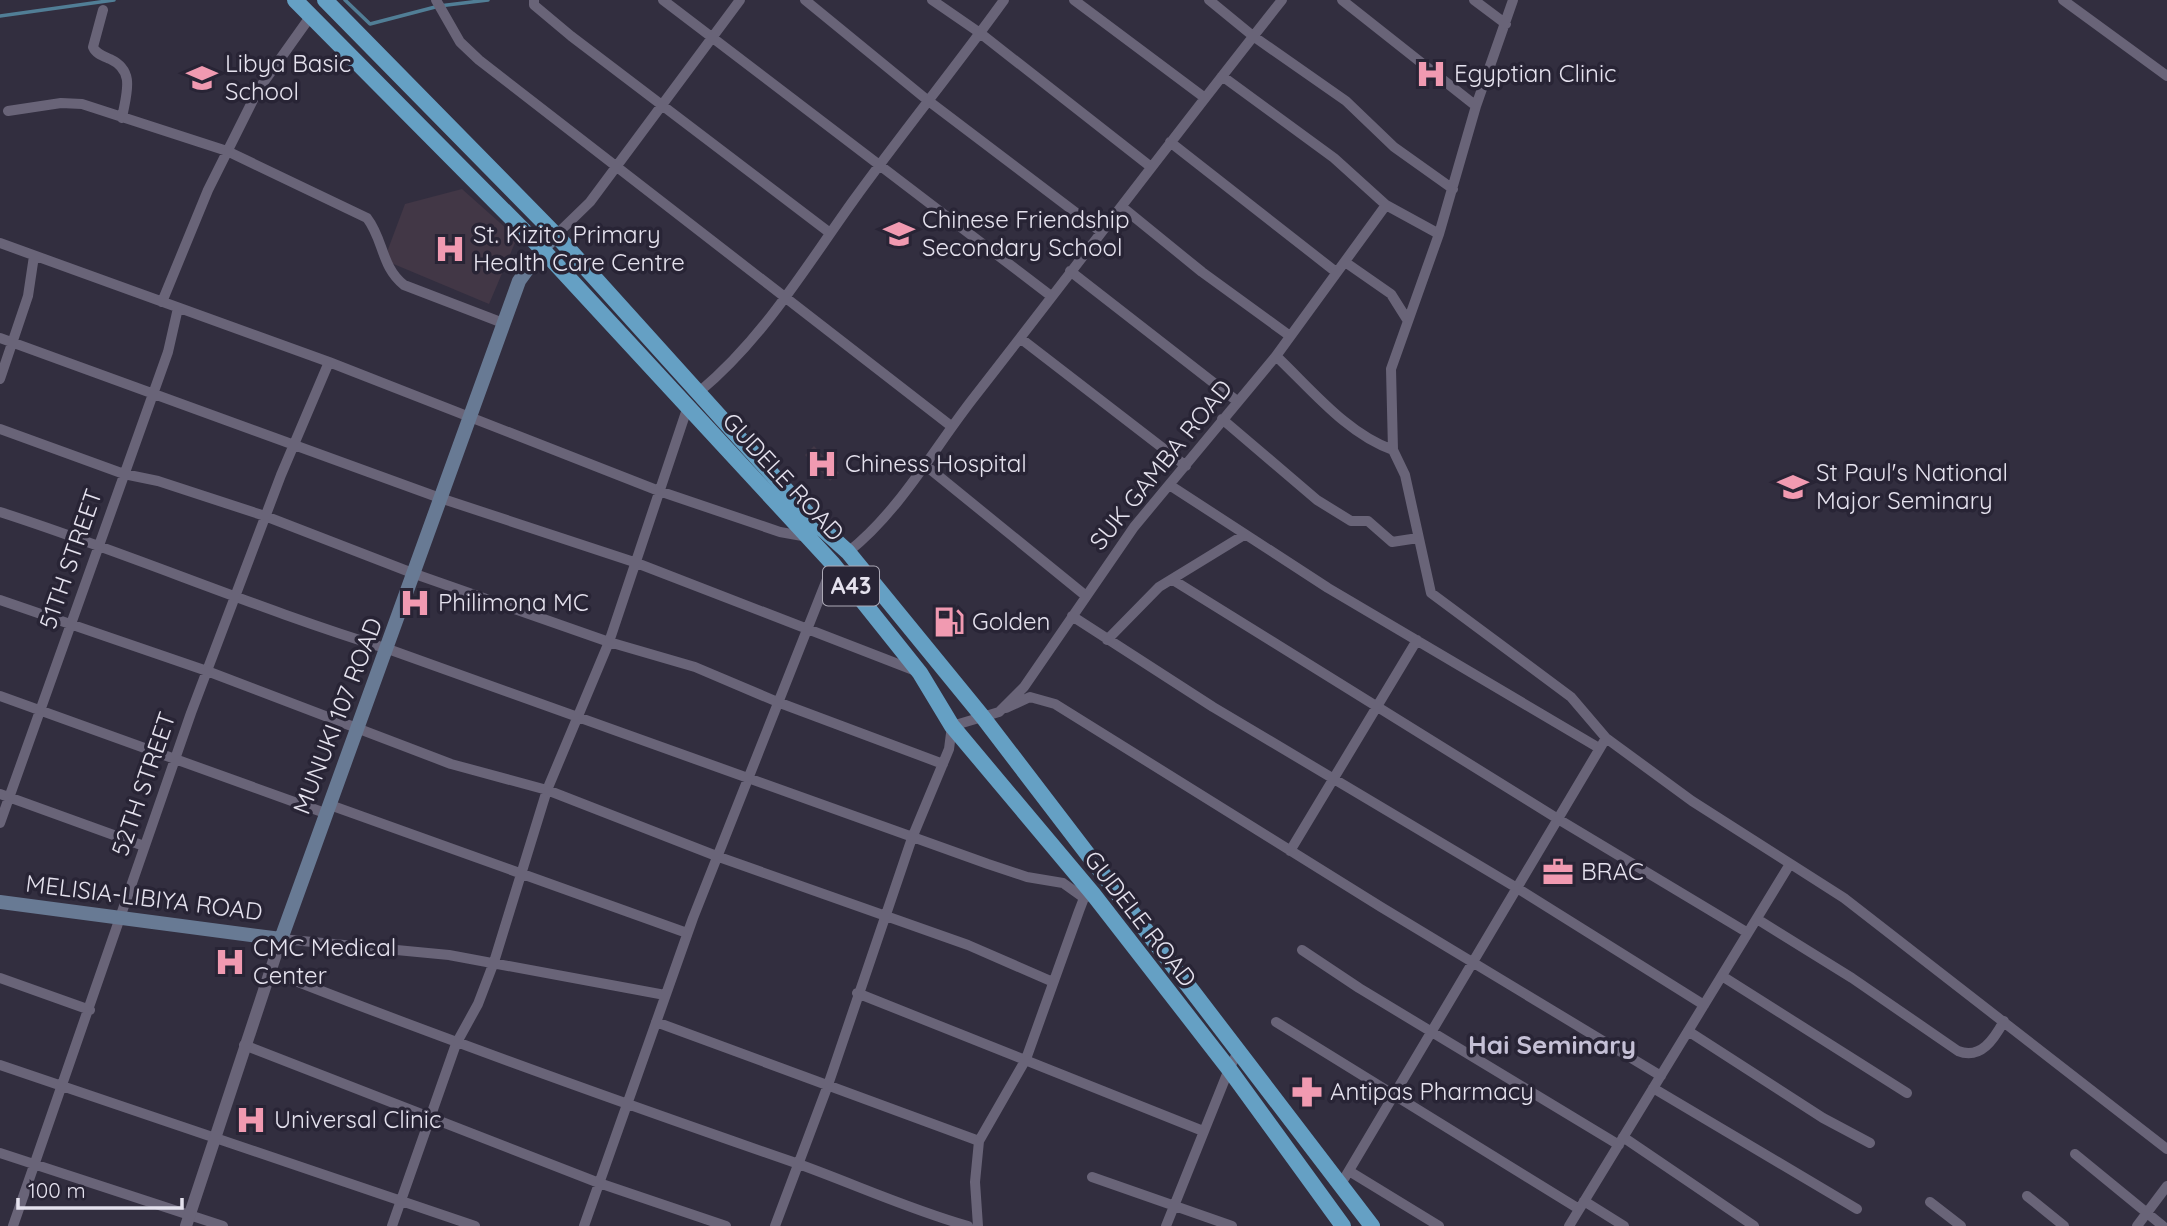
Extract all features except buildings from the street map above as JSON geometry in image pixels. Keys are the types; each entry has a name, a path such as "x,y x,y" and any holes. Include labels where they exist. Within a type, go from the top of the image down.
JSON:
{"highway":[{"name":"GUDELE ROAD","path":"295,0 542,249 833,564 920,673 952,726 1228,1069 1343,1226"},
{"name":"GUDELE ROAD","path":"325,0 556,235 817,524 848,552 982,716 1239,1051 1345,1178 1372,1226"}],"main road":[{"name":"MUNUKI 107 ROAD","path":"281,939 415,574 468,415 519,281 542,249 556,235"},
{"name":"MELISIA-LIBIYA ROAD","path":"0,902 281,939"}],"street":[{"path":"436,0 460,42 479,60 951,426"},
{"path":"534,0 534,5 571,36 830,233"},
{"path":"663,0 1051,296"},
{"path":"556,235 582,212 740,0"},
{"path":"805,0 926,99 1100,231"},
{"path":"932,0 980,33 1151,167"},
{"path":"699,392 747,346 785,299 926,99 1004,0"},
{"path":"1074,0 1205,99"},
{"path":"1209,0 1253,36 1346,101 1394,147 1452,189"},
{"path":"848,552 864,540 925,465 951,426 1100,231 1122,207 1282,0"},
{"path":"1342,0 1476,106"},
{"path":"1474,0 1506,24"},
{"path":"1513,0 1476,106 1439,234 1390,381 1393,450 1405,475 1431,593 1571,697 1605,738 1692,801 1844,898 2167,1149"},
{"path":"2063,0 2167,76"},
{"path":"103,10 93,47 97,53 123,65 126,71 129,79 122,118"},
{"path":"162,302 208,190 265,77 310,17"},
{"path":"1222,76 1334,158 1386,205 1439,234"},
{"path":"8,111 73,103 227,151 367,218 378,232 391,274 404,285 503,323"},
{"path":"1170,142 1336,272"},
{"name":"SUK GAMBA ROAD","path":"999,712 1024,687 1134,527 1171,486 1222,419 1276,356 1386,205"},
{"path":"1122,207 1202,272 1290,336"},
{"path":"0,243 329,362 659,491 780,532 809,537"},
{"path":"0,379 33,277 34,256"},
{"path":"1345,262 1391,294 1408,321"},
{"path":"1070,271 1237,401"},
{"name":"51TH STREET","path":"0,823 5,795 39,710 168,352 178,308"},
{"path":"0,338 440,498 634,562 920,673"},
{"path":"1020,338 1186,466"},
{"path":"1276,356 1371,442 1393,450"},
{"name":"52TH STREET","path":"13,1226 207,671 265,516 329,362"},
{"path":"392,1226 456,1044 478,1004 494,962 547,790 609,642 687,409"},
{"path":"1222,419 1317,500 1351,520 1368,521 1392,542 1418,538"},
{"path":"0,429 124,474 158,481 265,516 415,574 609,642 695,667 780,703 943,764"},
{"path":"925,465 1086,596"},
{"path":"1171,486 1244,535 1600,748"},
{"path":"0,512 912,838 1027,877 1063,883 1088,896 1053,982 1026,1059 978,1141 975,1182 978,1226"},
{"path":"1107,640 1159,587 1244,535"},
{"path":"584,1226 687,933 833,564"},
{"path":"1173,580 1558,819 1748,933"},
{"path":"0,600 207,671 452,764 547,790 719,857 968,945 1053,982"},
{"path":"1072,616 1331,779 1517,888 1704,1005"},
{"path":"1290,851 1417,640"},
{"path":"0,696 175,759 687,933"},
{"path":"775,1226 828,1085 857,993 912,838 951,742 952,726 999,712 1030,697 1055,704 1290,851 1661,1076"},
{"path":"1439,1226 1345,1178 1605,738"},
{"path":"5,795 144,846"},
{"path":"1569,1226 1790,864"},
{"path":"1756,919 1852,978 1958,1051 1967,1054 1980,1052 1994,1038 2004,1021"},
{"path":"281,939 391,948 494,962 665,995"},
{"name":"MUNUKI 107 ROAD","path":"188,1220 281,939"},
{"path":"1302,950 1431,1032 1621,1141 1754,1226"},
{"path":"270,971 456,1044 797,1164 921,1212 968,1226"},
{"path":"1722,975 1907,1093"},
{"path":"0,978 90,1010"},
{"path":"857,993 1203,1131"},
{"path":"656,1022 978,1141"},
{"path":"1276,1022 1394,1095 1582,1205 1624,1226"},
{"path":"1688,1031 1823,1118 1870,1143"},
{"path":"244,1045 599,1183 726,1226"},
{"path":"1166,1226 1228,1069 1239,1051"},
{"path":"0,1065 402,1199 475,1226"},
{"path":"1653,1088 1857,1209"},
{"path":"0,1153 188,1220 223,1226"},
{"path":"2075,1154 2163,1226"},
{"path":"1092,1177 1233,1226"},
{"path":"2137,1226 2167,1186"},
{"path":"2027,1196 2064,1226"},
{"path":"1930,1202 1961,1226"}],"shaded area":[{"name":"St. Kizito Primary Health Care Centre","path":"462,189 517,238 489,304 384,260 405,204"},
{"name":"Chiness Hospital","path":"814,446 839,473 830,481 805,455"}],"waterway":[{"path":"0,16 114,0"},
{"path":"345,0 370,24 439,6 488,0"}],"place":[{"name":"Egyptian Clinic","path":"1431,74"},
{"name":"Libya Basic School","path":"202,78"},
{"name":"Chinese Friendship Secondary School","path":"899,234"},
{"name":"St. Kizito Primary Health Care Centre","path":"450,249"},
{"name":"Chiness Hospital","path":"822,464"},
{"name":"St Paul's National Major Seminary","path":"1793,487"},
{"name":"Philimona MC","path":"415,603"},
{"name":"Golden","path":"949,622"},
{"name":"BRAC","path":"1558,872"},
{"name":"CMC Medical Center","path":"230,962"},
{"name":"Antipas Pharmacy","path":"1307,1092"},
{"name":"Universal Clinic","path":"251,1120"}],"district":[{"name":"Hai Seminary","path":"1552,1045"}]}
